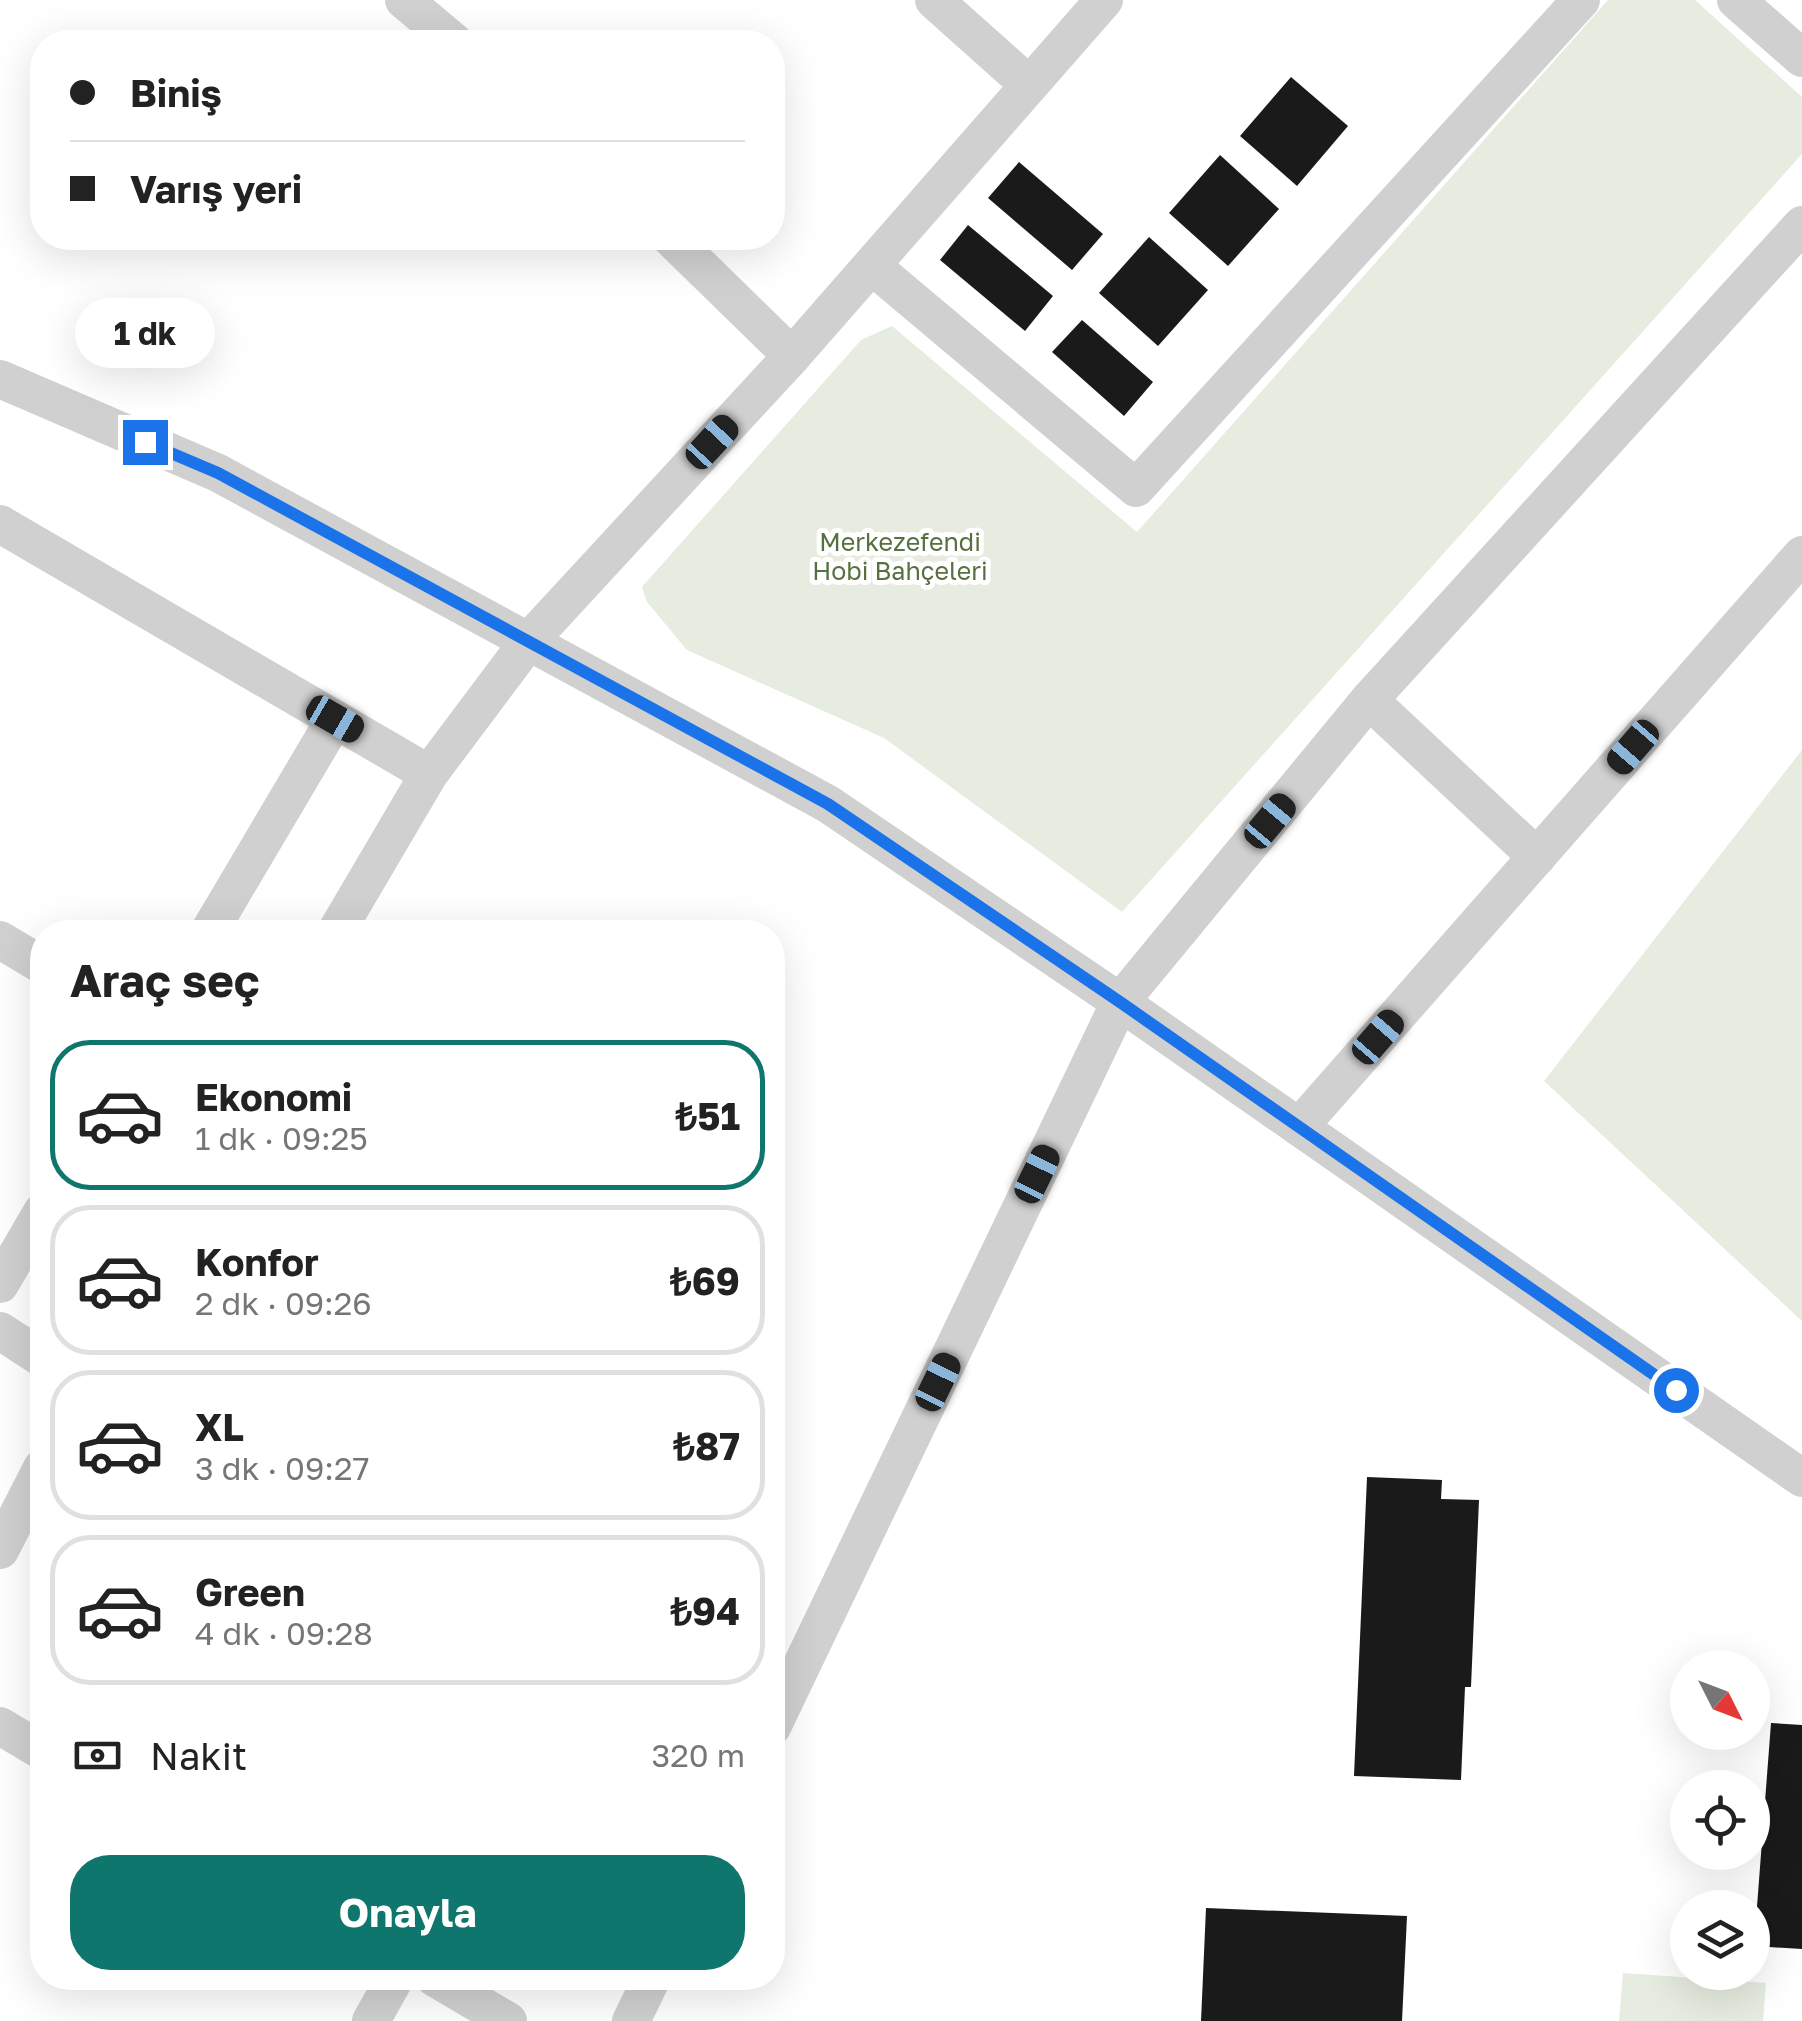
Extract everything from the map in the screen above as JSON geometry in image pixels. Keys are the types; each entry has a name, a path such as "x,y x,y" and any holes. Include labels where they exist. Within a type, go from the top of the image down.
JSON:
{"street":[{"path":"404,0 440,30"},
{"path":"934,0 1028,84"},
{"path":"343,920 429,774 528,642 792,356 1104,0"},
{"path":"872,266 1136,488 1582,0"},
{"path":"1736,0 1802,58"},
{"path":"785,1699 1120,1002 1369,700 1802,225"},
{"path":"683,250 792,356"},
{"path":"0,379 218,473 828,804 1120,1002 1802,1478"},
{"path":"0,524 429,774"},
{"path":"1299,1126 1802,555"},
{"path":"1369,700 1537,857"},
{"path":"216,920 335,719"},
{"path":"0,940 30,958"},
{"path":"0,1284 30,1233"},
{"path":"0,1331 30,1350"},
{"path":"0,1550 30,1491"},
{"path":"0,1726 30,1744"},
{"path":"370,2021 389,1990"},
{"path":"455,1990 508,2021"},
{"path":"631,2021 646,1990"}],"green space":[{"name":"Merkezefendi Hobi Bahçeleri","path":"1608,0 1695,0 1802,97 1802,154 1122,912 884,738 687,650 647,602 642,587 861,340 892,326 1137,532"},
{"path":"1802,750 1802,1321 1544,1081"},
{"path":"1623,1973 1670,1976 1670,1990 1765,1990 1763,2021 1619,2021"}],"building":[{"path":"1291,77 1348,126 1297,186 1240,136"},
{"path":"1220,155 1279,209 1228,266 1169,213"},
{"path":"1019,162 1103,234 1072,270 988,198"},
{"path":"968,225 1053,296 1025,331 940,260"},
{"path":"1149,237 1208,290 1158,346 1099,293"},
{"path":"1082,320 1153,382 1124,416 1052,352"},
{"path":"1367,1477 1442,1480 1441,1499 1479,1500 1471,1687 1465,1687 1461,1780 1354,1776"},
{"path":"1771,1723 1802,1725 1802,1949 1770,1947 1770,1890 1758,1890 1760,1870 1770,1870"},
{"path":"1206,1908 1407,1916 1402,2021 1201,2021"}],"route":[{"path":"145,442 218,473 828,804 1120,1002 1676,1390"}]}
